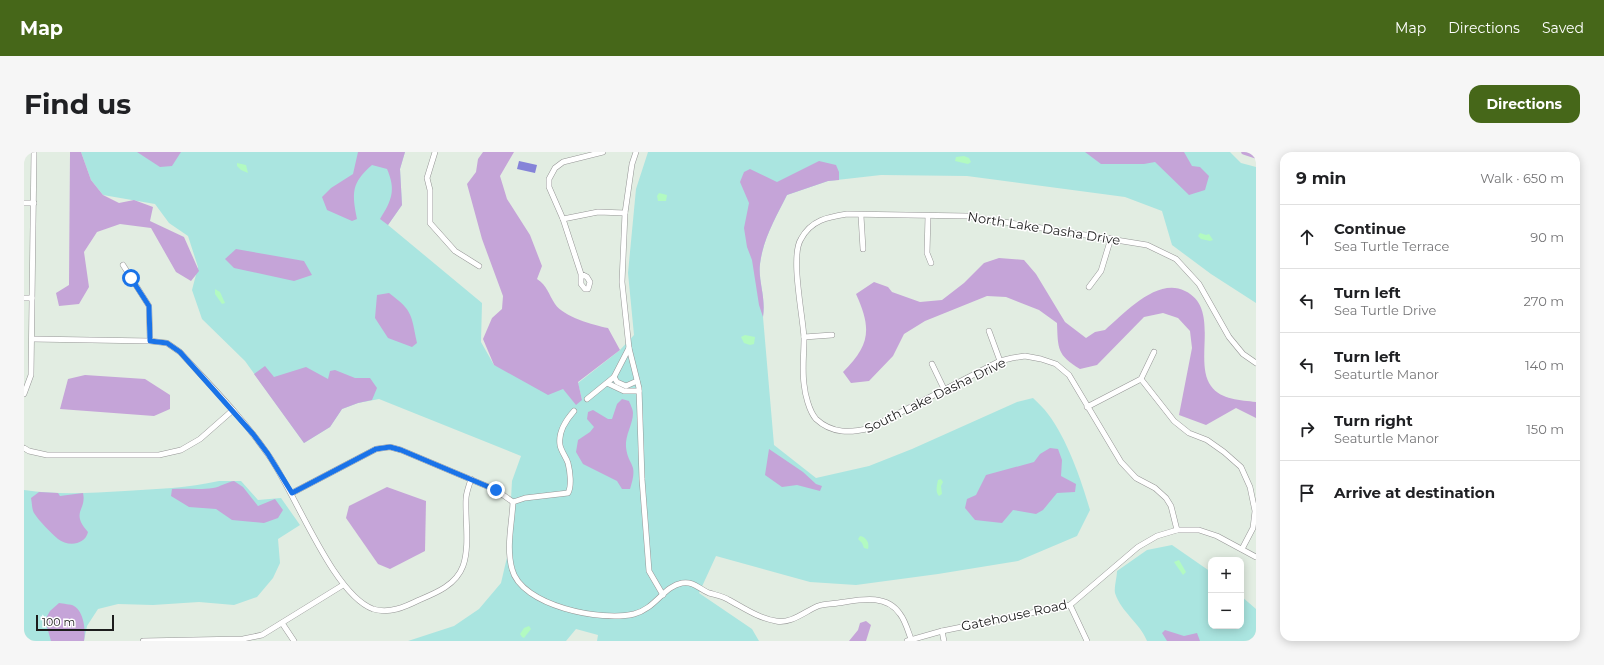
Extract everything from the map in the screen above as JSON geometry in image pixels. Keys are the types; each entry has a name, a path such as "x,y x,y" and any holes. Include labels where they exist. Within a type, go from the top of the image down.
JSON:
{"street":[{"path":"24,394 30,376 32,339 34,152"},
{"path":"435,152 427,178 430,190 430,223 455,250 479,266"},
{"path":"581,274 563,219 549,187 549,179 555,168 563,162 603,152"},
{"path":"636,152 632,164 626,213 622,282 629,348 639,391 642,479 649,571 663,595"},
{"path":"24,202 34,203"},
{"path":"563,219 598,212 626,213"},
{"name":"North Lake Dasha Drive","path":"804,337 796,255 800,239 805,232 820,219 847,214 861,216 967,216 1147,245 1176,259 1199,284 1229,337 1243,354 1256,363"},
{"path":"861,216 863,249"},
{"path":"928,216 927,253 931,263"},
{"path":"1089,287 1101,271 1111,238"},
{"path":"123,265 149,306 150,341"},
{"path":"24,298 32,298"},
{"path":"989,331 1000,361"},
{"path":"804,337 832,335"},
{"name":"South Lake Dasha Drive","path":"804,337 804,385 808,402 816,418 830,428 842,432 854,432 870,428 945,391 1000,361 1025,356 1056,364 1069,375 1121,462 1136,478 1155,488 1166,498 1171,506 1177,530"},
{"path":"32,339 150,341 167,343 180,352 233,410 268,454 292,493 314,539 343,585 373,609 400,609 441,590 456,578 463,566 466,556 466,498 471,479"},
{"path":"587,399 614,377 629,348"},
{"path":"1087,407 1141,379 1154,352"},
{"path":"932,364 945,391"},
{"path":"24,375 30,376"},
{"path":"614,377 617,382 626,386 637,381"},
{"path":"1141,379 1174,421 1189,433 1213,444 1240,467 1250,487 1255,510 1253,528 1242,549"},
{"path":"607,383 624,391 639,391"},
{"path":"24,448 29,451 48,455 159,455 181,450 200,439 233,410"},
{"path":"513,502 525,498 568,493 571,488 568,464 560,445 562,431 567,418 574,411"},
{"path":"292,493 376,449 390,447 401,450 496,490 513,502"},
{"path":"513,502 509,546 512,570 521,584 537,597 559,606 582,613 605,617 635,614 648,608 667,590 681,583 693,583 708,592 728,599 764,618 778,622 791,620 819,606 867,598 886,602 900,613 909,640"},
{"name":"Gatehouse Road","path":"909,640 942,631 1070,605 1138,547 1157,536 1177,530 1199,530 1217,536 1256,557"},
{"path":"143,641 243,639 262,635 343,585"},
{"path":"1070,605 1086,641"},
{"path":"282,623 294,641"},
{"path":"942,631 944,641"}],"shaded area":[{"path":"70,152 81,152 91,180 103,195 119,203 134,200 153,207 150,221 184,237 199,271 191,281 176,272 151,228 120,224 97,232 84,252 89,287 79,304 59,306 56,293 69,285"},
{"path":"81,152 405,152 400,169 402,205 388,225 482,303 481,342 494,365 563,389 582,400 578,383 620,350 634,335 628,273 636,189 648,152 1230,152 1241,163 1256,167 1256,303 1211,274 1172,245 1162,211 1125,197 967,176 881,175 828,181 787,195 767,237 760,264 774,445 816,478 869,466 912,449 1017,402 1033,398 1043,408 1061,435 1073,460 1090,510 1077,536 1018,561 856,585 810,582 716,556 699,593 752,629 759,641 597,641 598,635 576,629 566,641 408,641 454,626 479,609 501,583 508,553 512,481 521,456 379,399 358,403 342,409 330,427 304,443 245,361 202,319 192,290 198,267 188,236 169,223 155,204 103,195 91,180"},
{"path":"137,152 181,152 172,166 160,167"},
{"path":"358,152 405,152 400,169 402,205 388,225 380,219 390,200 392,189 390,176 387,169 372,165 360,177 355,189 354,202 357,219 352,221 327,210 322,197 331,188 353,174"},
{"path":"483,152 514,152 500,176 507,199 530,235 542,266 537,279 546,287 559,309 572,317 587,323 608,328 620,350 578,382 582,400 576,405 563,389 548,395 494,365 483,339 492,318 502,309 503,296 482,239 467,184 476,172 478,159"},
{"path":"1085,152 1184,152 1192,166 1200,167 1209,176 1205,190 1189,195 1155,162 1144,164 1101,164"},
{"path":"519,161 537,165 535,173 517,169"},
{"path":"819,161 836,165 839,172 839,180 828,181 787,195 770,228 760,264 760,277 764,303 763,317 759,305 752,260 747,247 744,228 749,203 740,182 744,172 750,169 777,182"},
{"path":"236,249 304,261 312,275 294,281 234,268 225,259"},
{"path":"999,258 1024,260 1036,274 1065,322 1086,338 1095,332 1105,330 1132,306 1153,293 1164,289 1174,288 1185,291 1196,299 1202,310 1205,336 1204,363 1206,376 1211,386 1215,391 1226,397 1256,402 1256,418 1236,408 1206,425 1179,415 1192,348 1190,331 1178,318 1163,313 1144,317 1097,365 1080,369 1067,360 1060,350 1057,323 1039,310 1006,297 987,296 925,321 904,334 893,356 869,381 851,383 843,372 859,353 866,336 865,317 856,294 874,282 888,287 892,292 920,302 942,300 964,283 984,263"},
{"path":"389,293 403,304 410,314 417,343 412,347 388,338 375,318 377,295"},
{"path":"265,366 274,377 306,367 328,379 330,371 335,370 355,378 370,378 377,388 372,400 342,409 330,427 304,443 254,374"},
{"path":"85,375 145,379 170,395 170,409 154,416 60,409 68,379"},
{"path":"622,399 629,401 633,411 633,417 626,443 627,453 633,469 630,489 622,489 617,481 583,464 576,452 578,440 590,432 594,427 587,419 588,412 593,410 608,419 612,419 617,404"},
{"path":"1050,448 1058,449 1062,460 1061,476 1076,484 1075,492 1057,493 1043,510 1036,514 1013,510 1002,523 975,520 965,508 967,499 976,495 986,475 1034,462 1040,454"},
{"path":"769,449 803,472 816,484 822,486 820,491 797,485 782,487 765,475"},
{"path":"219,481 241,481 258,500 281,498 300,525 278,539 280,563 273,578 257,597 234,605 199,602 153,605 118,604 98,609 87,626 84,641 24,641 24,490 62,493 100,492 172,488"},
{"path":"234,481 243,487 258,506 275,499 283,510 278,518 264,523 232,520 216,509 189,507 171,496 172,489 213,488"},
{"path":"387,487 426,501 425,551 390,569 378,564 346,518 349,506"},
{"path":"39,492 58,493 60,496 83,493 84,499 80,511 80,520 88,532 83,540 71,544 62,542 45,527 32,508 31,498"},
{"path":"1172,545 1208,570 1208,629 1244,629 1244,599 1256,609 1256,641 1147,641 1140,629 1118,600 1115,591 1117,571 1147,550"},
{"path":"59,603 73,605 80,613 85,632 84,641 51,641 45,620 50,611"},
{"path":"866,621 871,625 866,641 849,641 858,630 860,623"},
{"path":"1165,630 1184,636 1197,633 1200,641 1167,641 1162,633"}],"sand":[{"path":"964,156 969,158 971,162 968,164 955,161 956,157"},
{"path":"237,163 246,165 248,173 241,170 237,166"},
{"path":"659,193 667,195 666,201 658,201 657,196"},
{"path":"1200,233 1206,235 1209,234 1213,240 1210,241 1201,239 1198,236"},
{"path":"215,289 220,292 225,303 222,304 215,294"},
{"path":"745,335 755,337 754,344 750,345 744,343 741,337"},
{"path":"941,479 943,482 941,486 942,494 939,496 937,493 937,486 938,480"},
{"path":"860,536 867,541 868,549 864,548 858,539"},
{"path":"1179,560 1186,572 1183,575 1174,562"},
{"path":"529,626 531,629 524,638 522,637 520,634 524,628"}],"waterway":[{"path":"1244,152 1256,156"}],"route":[{"path":"131,278 149,306 150,341 167,343 180,352 253,434 268,454 292,493 376,449 390,447 401,450 496,490"}]}
